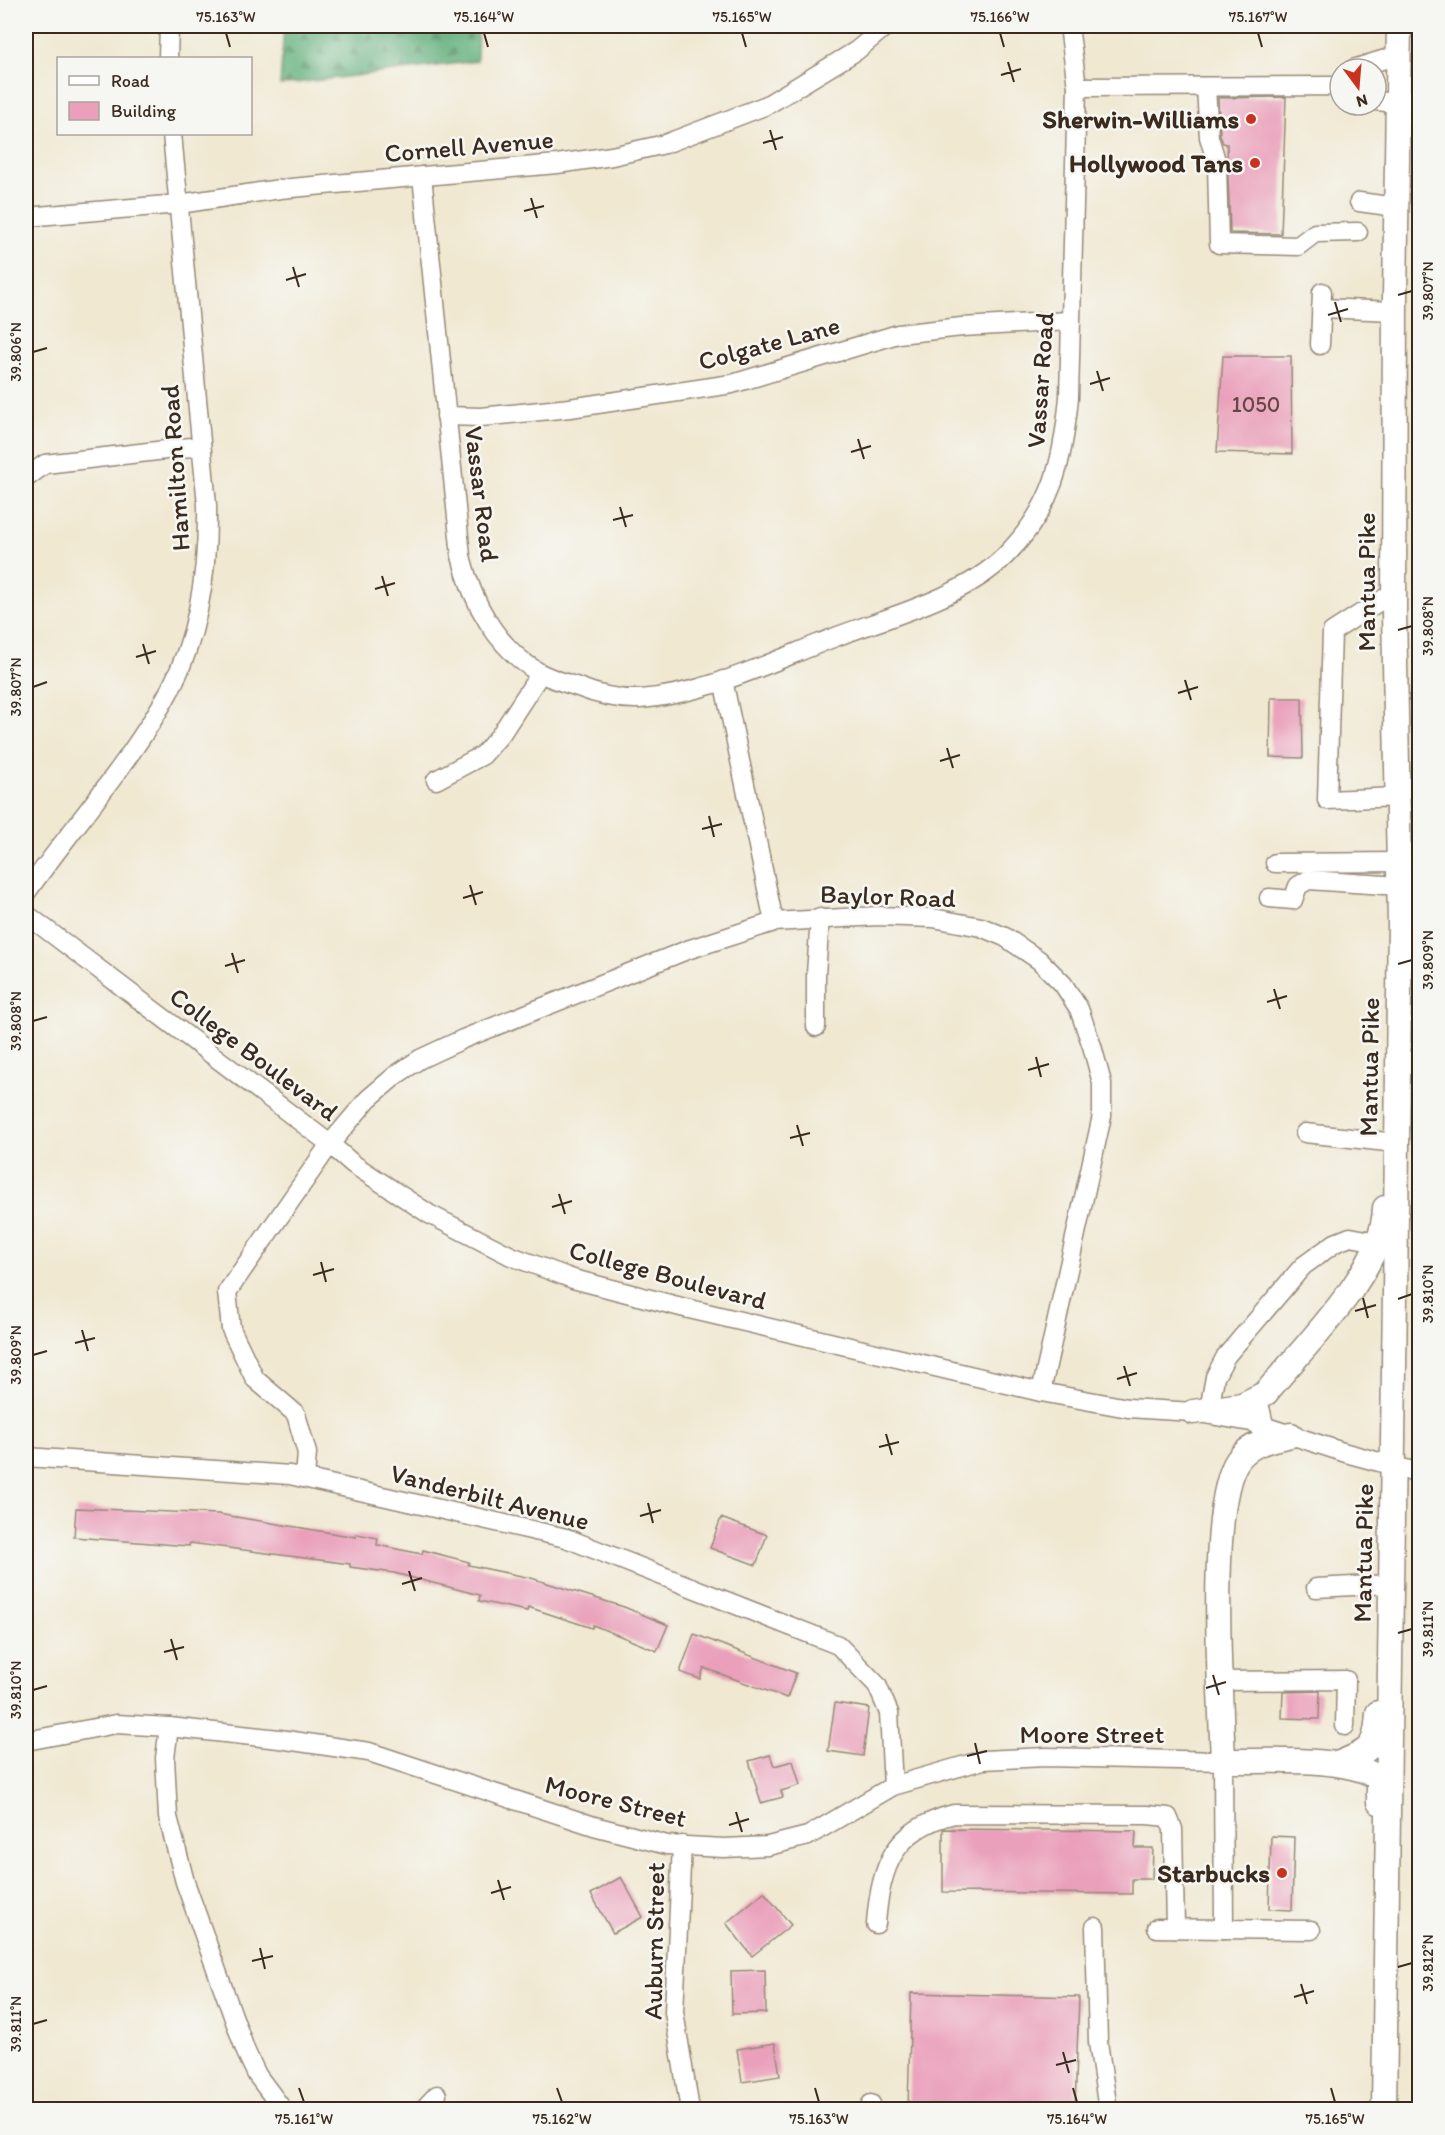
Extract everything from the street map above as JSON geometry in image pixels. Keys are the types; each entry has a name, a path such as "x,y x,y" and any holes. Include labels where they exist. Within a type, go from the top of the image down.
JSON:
{"main road":[{"name":"Mantua Pike","path":"1388,98 1398,55 1399,26"},
{"name":"Mantua Pike","path":"1384,2109 1389,1610 1394,1467 1399,874 1394,592 1396,207 1388,114"},
{"path":"1201,1411 1242,1405 1266,1393 1371,1261 1384,1226 1388,1104 1397,1088"},
{"path":"1255,1399 1261,1425"},
{"path":"1291,1435 1266,1441 1245,1452 1230,1478 1222,1525 1220,1681 1223,1761 1337,1764 1371,1773 1379,1778 1378,1918 1387,1931"},
{"path":"1337,1764 1367,1750 1376,1738 1382,1637 1389,1610"}],"street":[{"path":"168,57 169,26"},
{"name":"Cornell Avenue","path":"26,217 179,204 280,189 557,164 665,144 767,105 855,51 886,26"},
{"name":"Vassar Road","path":"422,176 461,556 467,579 482,612 500,639 540,674 605,697 638,699 670,694 723,680 973,582 1004,557 1031,527 1051,492 1065,446 1069,397 1069,321 1077,87 1069,26"},
{"path":"1388,58 1398,55"},
{"path":"1077,87 1328,85"},
{"path":"1206,87 1209,137 1217,164 1219,244 1298,246 1315,233 1358,232"},
{"name":"Hamilton Road","path":"26,893 126,757 171,687 190,636 207,562 207,505 172,135"},
{"path":"1359,202 1396,207"},
{"path":"1320,345 1322,300 1394,311"},
{"name":"Colgate Lane","path":"447,416 481,417 570,408 732,384 898,334 962,327 1069,321"},
{"path":"26,477 45,464 200,446"},
{"path":"1394,592 1332,632 1327,800 1398,796"},
{"path":"436,780 483,756 501,734 540,674"},
{"path":"723,680 774,922"},
{"path":"1275,863 1399,874"},
{"path":"1269,898 1293,900 1298,886 1308,880 1399,874"},
{"name":"College Boulevard","path":"26,914 330,1143 352,1164 429,1214 511,1256 573,1279 681,1307 1041,1392 1139,1409 1201,1411 1261,1425 1419,1473"},
{"name":"Baylor Road","path":"305,1478 307,1453 296,1414 255,1379 231,1329 227,1292 330,1143 368,1100 396,1075 420,1059 463,1039 687,950 774,922 878,916 933,918 981,927 1005,937 1039,960 1063,984 1080,1008 1101,1083 1102,1116 1041,1392"},
{"path":"816,1027 816,974 820,918"},
{"path":"1305,1132 1387,1142"},
{"path":"1201,1411 1226,1356 1304,1266 1335,1243 1350,1237 1378,1242"},
{"name":"Vanderbilt Avenue","path":"26,1457 305,1478 566,1538 838,1645 877,1685 890,1713 893,1786"},
{"path":"1316,1588 1390,1584"},
{"path":"1220,1681 1346,1680 1345,1726"},
{"name":"Moore Street","path":"26,1741 116,1724 169,1727 369,1752 594,1826 667,1845 724,1848 768,1846 808,1836 893,1786 983,1760 1046,1757 1223,1761"},
{"path":"169,1727 165,1758 168,1817 185,1882 246,2052 269,2094 283,2109"},
{"path":"1223,1761 1224,1929"},
{"path":"876,1924 878,1896 885,1869 893,1853 910,1832 933,1819 954,1814 1136,1815 1168,1817 1173,1829 1166,1928 1311,1930"},
{"name":"Auburn Street","path":"682,1845 674,2012 690,2109"},
{"path":"1095,1927 1098,2042 1108,2109"},
{"path":"423,2109 437,2095"}],"green space":[{"path":"284,26 478,26 477,61 280,85"}],"building":[{"path":"1286,97 1281,234 1230,233 1227,144 1223,143 1220,135 1218,98"},
{"path":"1223,356 1291,356 1292,454 1217,452"},
{"path":"1271,698 1302,698 1303,758 1270,757"},
{"path":"76,1508 218,1514 356,1537 356,1534 378,1538 377,1545 422,1554 423,1550 469,1562 468,1565 531,1578 624,1607 668,1625 657,1651 593,1625 592,1628 528,1607 527,1611 479,1601 480,1595 394,1573 350,1567 350,1564 190,1543 189,1546 74,1537"},
{"path":"721,1518 767,1535 756,1565 710,1548"},
{"path":"694,1634 796,1673 787,1698 704,1668 700,1679 680,1672"},
{"path":"1320,1691 1319,1719 1282,1718 1283,1692"},
{"path":"835,1703 869,1708 863,1756 828,1751"},
{"path":"770,1755 774,1766 793,1761 800,1785 781,1791 783,1797 761,1803 749,1761"},
{"path":"943,1829 1136,1831 1135,1848 1153,1848 1152,1879 1132,1879 1132,1894 943,1892"},
{"name":"Starbucks","path":"1271,1836 1294,1837 1292,1910 1269,1909"},
{"path":"621,1877 643,1917 613,1933 591,1894"},
{"path":"764,1892 791,1925 752,1956 726,1923"},
{"path":"765,1970 766,2013 732,2014 731,1971"},
{"path":"911,1993 1079,1997 1075,2109 908,2109"},
{"path":"775,2043 780,2076 742,2082 737,2049"}],"place":[{"name":"Sherwin-Williams","path":"1251,119"},
{"name":"Hollywood Tans","path":"1255,163"},
{"name":"Starbucks","path":"1282,1873"}]}
